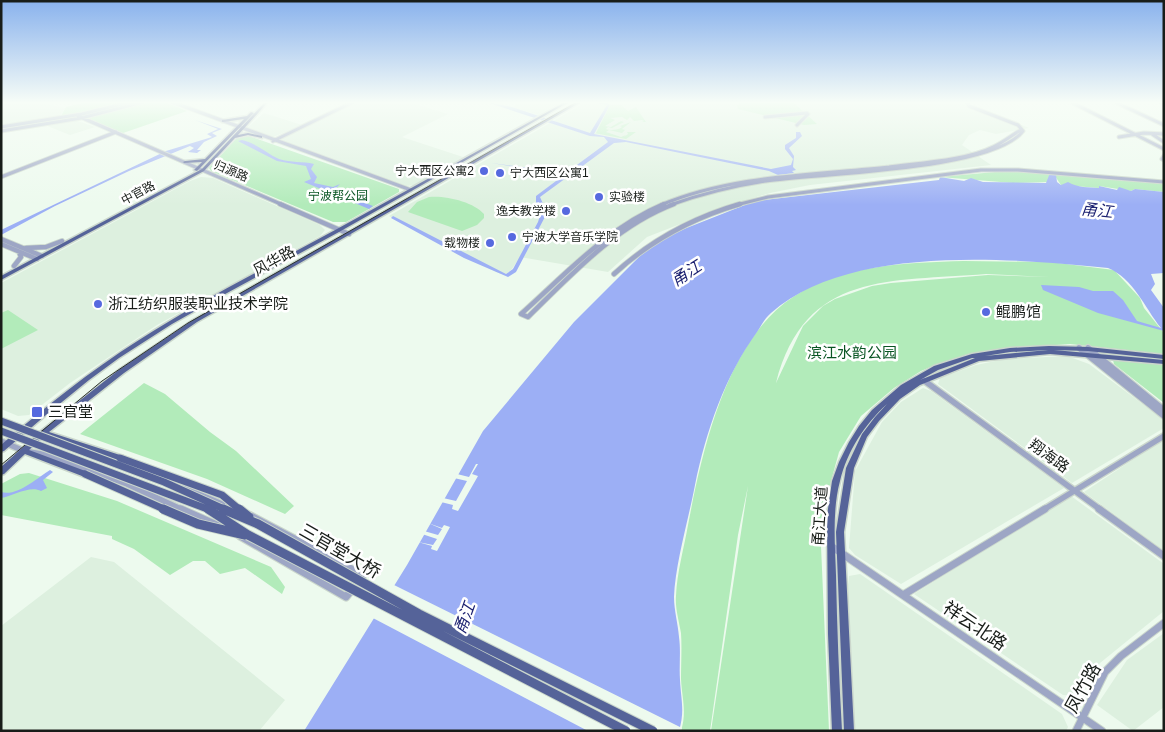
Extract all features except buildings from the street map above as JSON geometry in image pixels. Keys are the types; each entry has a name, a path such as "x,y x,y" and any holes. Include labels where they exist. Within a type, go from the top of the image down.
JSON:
{"main road":[{"name":"中官路","path":"1,278 62,241 201,169 206,160 231,136"},
{"name":"中官路","path":"1,273 37,256 201,169 235,136"},
{"path":"233,139 242,136"},
{"name":"风华路","path":"1,449 4,442 116,357 225,292 507,136"},
{"name":"风华路","path":"1,472 43,433 122,371 195,321 520,136"},
{"path":"185,162 206,160"},
{"name":"甬江大道","path":"837,731 830,546 833,502 837,480 852,441 886,399 921,379 968,357 1021,349 1079,348 1096,355 1164,362"},
{"name":"甬江大道","path":"849,731 840,532 850,468 864,436 898,397 921,379 978,359 1050,352 1088,352 1164,357"},
{"name":"三官堂大桥","path":"1,421 164,482 258,524 419,614 653,731"},
{"name":"三官堂大桥","path":"1,431 44,449 206,507 248,535 626,731"},
{"path":"43,433 222,494 258,524"},
{"path":"24,451 85,474 198,524 248,535"}],"street":[{"path":"1,177 106,136"},
{"name":"归源路","path":"126,136 349,234"},
{"path":"273,141 283,136"},
{"path":"1011,136 992,148 958,157 748,182 707,190 667,204 630,221 593,247 521,314 528,317 589,258 623,231 662,210 694,196 764,182 958,160 1001,147 1016,136"},
{"path":"1141,136 1164,149"},
{"path":"261,137 410,190"},
{"path":"614,274 637,253 662,235 741,203 768,197 981,170 1034,171 1164,182"},
{"path":"1,239 19,249 40,248 62,241"},
{"path":"1,244 37,256"},
{"path":"14,266 21,257 19,249"},
{"path":"1088,352 1164,416"},
{"path":"1096,355 1164,410"},
{"name":"翔海路","path":"921,379 1164,556"},
{"path":"4,442 24,451 47,455 136,488 231,531 346,597 363,575 262,521 203,494 26,427"},
{"path":"903,595 1164,436"},
{"name":"祥云北路","path":"830,546 1102,731"},
{"name":"凤竹路","path":"1076,731 1105,672 1121,656 1164,622"}],"shaded area":[{"path":"286,136 404,136 402,137 463,157 416,185 406,186 281,141"},
{"path":"527,136 968,136 962,145 991,165 810,185 770,193 724,207 647,237 608,272 520,257 512,269 505,275 389,216"},
{"name":"浙江纺织服装职业技术学院","path":"201,177 213,178 320,225 325,230 320,236 157,325 70,383 29,415 18,416 1,409 1,283 190,181"},
{"path":"1067,356 1089,364 1164,420 1164,428 1072,483 938,384 940,378 976,365 1005,359"},
{"path":"923,388 931,391 1064,488 901,584 855,555 849,548 855,471 882,422 901,402"},
{"path":"1164,439 1164,551 1084,492"},
{"path":"1071,496 1164,564 1164,611 1100,663 1075,696 1063,695 914,594"},
{"path":"91,557 114,562 285,700 259,731 1,731 1,626"},
{"path":"860,574 1062,714 1068,727 1066,731 855,731 848,585 849,576"},
{"path":"1164,633 1164,707 1133,731 1097,705 1127,660"}],"green space":[{"name":"宁波帮公园","path":"249,136 399,189 399,192 346,222 333,222 211,171 209,168 237,138"},
{"path":"611,136 630,136 626,139"},
{"path":"1006,171 1050,173 1048,182 1013,183 940,177"},
{"path":"1053,173 1164,183 1164,192 1135,189 1131,191 1099,186 1099,188 1061,185"},
{"path":"429,197 451,198 466,203 484,214 484,218 477,225 462,231 408,212 417,202"},
{"name":"滨江水韵公园","path":"942,262 1050,262 1114,270 1140,298 1144,308 1164,333 1164,354 1070,344 1000,349 974,354 940,363 921,371 894,388 861,416 839,452 825,503 821,546 829,731 711,731 748,486 738,535 710,731 681,731 684,711 681,679 681,633 676,601 678,578 701,465 721,400 734,369 750,341 770,316 793,297 812,286 832,278 876,267","holes":["986,274 1050,277 988,275 891,283 872,286 826,304 856,289 885,282","803,327 776,383 789,346"]},
{"path":"8,310 38,330 1,349 1,313"},
{"path":"1119,359 1164,365 1164,403 1114,364 1113,360"},
{"path":"144,383 165,394 236,451 294,506 285,514 207,479 80,434"},
{"path":"29,473 117,501 271,567 285,587 282,594 245,568 220,574 205,561 193,561 170,575 134,549 112,539 112,536 1,515 1,484 20,474"}],"water":[{"path":"211,136 217,136 204,142 197,150 201,150 197,153 188,152 194,148 190,146 129,171 55,206 1,235 1,230 166,151 212,137"},
{"path":"592,136 605,136 771,169 791,165 793,159 785,149 785,145 796,136 802,136 789,148 794,156 793,167 796,170 792,171 794,173 778,175 769,171 626,142 614,143 540,197 544,206 554,206 547,213 516,272 508,277 464,258 391,218 393,216 506,274 513,269 538,222 542,209 536,202 536,196 564,175 491,163 566,173 608,142 604,137"},
{"path":"242,140 252,143 279,159 314,164 311,169 317,177 314,183 333,187 340,184 336,188 341,194 373,206 369,209 338,196 318,198 320,193 317,191 321,189 304,182 311,179 306,166 277,161 238,141"},
{"name":"甬江","path":"1050,173 1056,175 1057,182 1061,185 1068,182 1083,187 1099,188 1099,186 1117,190 1119,187 1131,191 1135,189 1164,192 1164,273 1151,274 1155,284 1151,290 1164,308 1164,331 1098,313 1043,290 1041,285 1079,287 1093,291 1113,291 1123,300 1137,321 1161,328 1132,286 1108,268 1025,261 932,261 886,266 842,275 804,291 771,313 735,367 718,405 705,444 683,541 674,597 680,642 682,717 679,731 304,731 407,565 483,431 574,322 640,256 661,240 755,201 939,180 940,177 964,181 971,178 983,182 1046,183"},
{"path":"50,470 53,472 43,480 47,488 41,491 37,489 27,490 1,498 1,492 14,492"}],"pier":[{"path":"476,464 478,464 472,474 478,476 458,511 452,509 453,505 441,502 443,498 456,501 467,481 454,478 457,474 469,477"},
{"path":"428,523 442,528 444,525 450,527 437,551 431,549 432,546 418,542 433,545 437,539 422,534 424,531 438,535 442,529"},
{"path":"392,584 682,728 681,731 588,731 371,617"}],"railway":[{"path":"1,465 102,381 188,323 517,136"}],"place":[{"name":"宁大西区公寓2","path":"484,171"},
{"name":"宁大西区公寓1","path":"500,173"},
{"name":"实验楼","path":"599,197"},
{"name":"逸夫教学楼","path":"566,211"},
{"name":"宁波大学音乐学院","path":"512,237"},
{"name":"载物楼","path":"490,243"},
{"name":"浙江纺织服装职业技术学院","path":"98,304"},
{"name":"鲲鹏馆","path":"986,312"},
{"name":"三官堂","path":"37,412"}]}
